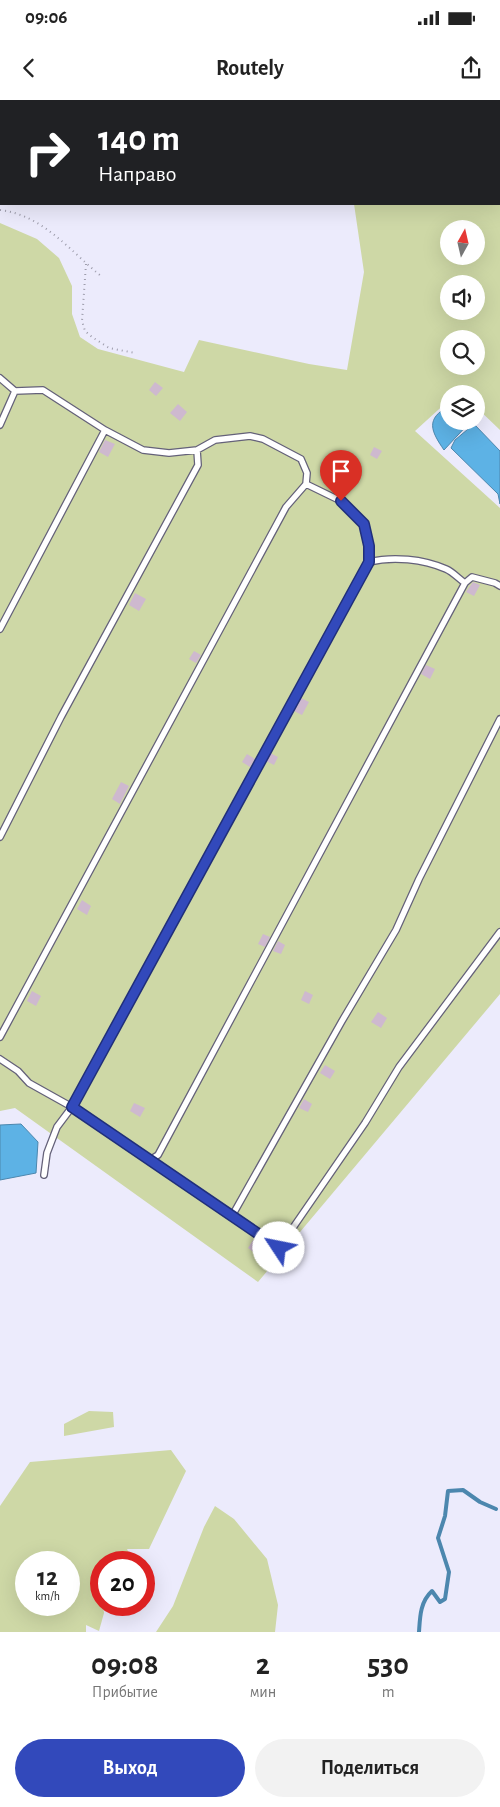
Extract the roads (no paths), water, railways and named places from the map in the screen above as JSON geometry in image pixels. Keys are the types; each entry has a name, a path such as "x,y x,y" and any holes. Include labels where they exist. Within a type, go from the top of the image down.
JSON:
{"lane":[{"path":"0,378 15,391 43,390 105,430 143,450 169,453 197,450 215,440 250,436 263,438 301,459 307,473 306,484 286,508 0,1037"},
{"path":"0,425 15,391"},
{"path":"0,629 105,430"},
{"path":"0,837 61,717 198,466 197,450"},
{"path":"44,1175 46,1153 57,1128 72,1107 369,562 369,546 364,524 341,501 306,484"},
{"path":"369,562 382,558 426,562 448,570 465,583"},
{"path":"150,1160 158,1156 465,583 472,577 495,582 500,586"},
{"path":"232,1216 342,1021 396,930 419,879 500,720"},
{"path":"0,1059 18,1071 29,1083 72,1107 279,1248 365,1123 399,1067 500,932"}],"water":[{"path":"440,412 440,430 463,430 444,450 434,431 433,421"},
{"path":"467,430 480,430 500,451 500,504 498,494 451,448 455,440"},
{"path":"21,1124 38,1142 36,1173 0,1180 0,1125"}],"waterway":[{"path":"419,1632 421,1610 428,1595 432,1591 440,1602 445,1599 449,1572 438,1538 445,1516 448,1491 463,1490 480,1502 496,1509"}]}
